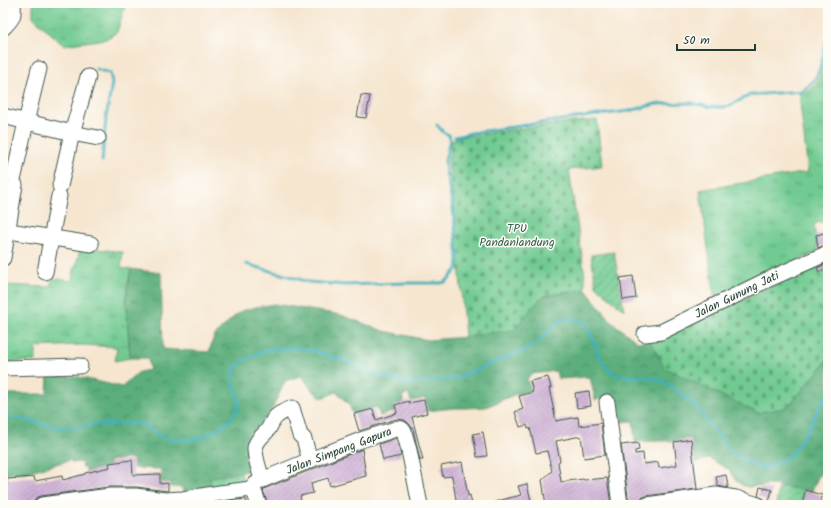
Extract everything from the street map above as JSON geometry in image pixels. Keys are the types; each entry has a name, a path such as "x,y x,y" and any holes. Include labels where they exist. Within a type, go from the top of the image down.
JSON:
{"street":[{"path":"3,28 14,14 14,3"},
{"path":"3,258 6,230 26,122 40,69"},
{"path":"46,272 59,191 72,133 88,77"},
{"path":"3,116 98,138"},
{"path":"6,230 91,244"},
{"name":"Jalan Gunung Jati","path":"645,334 660,332 767,280 828,253"},
{"path":"3,368 80,366"},
{"path":"607,402 620,505"},
{"path":"259,505 255,494 255,446 274,419 284,411 292,408 300,435 304,439 310,460"},
{"name":"Jalan Simpang Gapura","path":"42,505 110,496 136,496 164,500 184,500 220,493 256,485 310,460 361,440 399,428 404,432 409,450 420,505"},
{"path":"647,505 716,495 736,498 758,505"}],"green space":[{"path":"33,3 126,3 117,32 106,39 63,45 33,17"},
{"path":"828,57 828,220 814,224 818,252 715,299 700,190 808,172 799,93 809,91 813,88"},
{"name":"TPU Pandanlandung","path":"597,120 602,166 569,170 585,276 585,289 544,296 514,330 465,337 456,226 448,161 451,141 461,137 562,123"},
{"path":"81,247 123,252 121,268 131,269 126,295 130,358 115,361 117,347 81,345 36,347 36,361 3,362 3,285 50,287 52,278 71,281"},
{"path":"614,252 624,310 596,286 591,255"},
{"path":"828,260 828,359 788,407 758,413 665,368 650,341 655,340"},
{"path":"131,269 161,273 163,349 209,352 214,336 228,322 241,311 256,307 275,304 341,315 384,331 428,340 465,337 538,301 544,296 585,289 612,322 637,342 650,341 665,368 788,407 828,359 828,467 824,466 812,491 771,485 748,487 742,485 735,479 729,470 709,458 695,463 691,438 673,441 635,442 633,421 621,422 620,415 614,415 612,397 595,400 590,377 558,379 556,371 532,374 527,379 531,391 514,395 486,407 453,408 428,411 425,398 411,401 408,394 402,396 404,402 394,405 396,411 380,416 377,407 353,414 349,405 337,392 321,398 311,389 302,376 285,381 268,418 254,458 246,461 248,471 210,478 212,491 183,495 182,487 170,487 170,482 161,482 161,469 134,468 133,458 109,461 109,466 86,472 86,467 82,467 81,462 72,463 71,460 23,473 3,474 3,394 47,394 48,376 78,377 122,387 139,372 150,370 148,358 130,358 126,295"},
{"path":"241,472 244,485 212,491 210,478"},
{"path":"779,486 805,490 802,505 776,505"}],"building":[{"path":"361,95 370,96 366,118 357,117"},
{"path":"828,232 828,244 818,248 816,235"},
{"path":"828,263 828,268 819,272 817,268"},
{"path":"633,276 636,298 623,300 620,278"},
{"path":"548,377 556,421 578,417 579,426 601,423 605,455 584,458 581,436 556,441 560,461 558,462 561,482 607,478 611,505 546,505 542,480 552,471 547,451 536,453 530,428 528,429 527,425 520,427 515,412 523,409 519,396 533,392 530,381"},
{"path":"589,391 591,406 577,408 575,393"},
{"path":"424,400 427,413 412,417 423,460 420,460 413,429 405,420 396,419 359,431 354,414 373,409 376,420 397,413 395,405 409,401 409,403"},
{"path":"483,432 487,456 477,457 473,434"},
{"path":"396,438 401,456 383,460 379,444"},
{"path":"691,439 697,489 646,496 641,498 638,502 629,504 621,445 638,443 639,450 635,451 635,454 643,453 644,464 658,462 659,468 677,465 674,442"},
{"path":"362,449 366,476 330,486 328,478 311,483 313,493 300,496 302,505 268,505 263,490 266,488"},
{"path":"132,460 133,475 160,474 160,484 168,483 168,491 136,487 109,487 41,496 36,498 33,503 3,505 3,486 7,486 7,479 34,477 35,481 62,476 63,480 110,467 109,463"},
{"path":"462,462 468,496 470,495 472,505 457,505 452,476 443,477 441,466"},
{"path":"726,475 727,488 718,486 716,477"},
{"path":"527,484 532,505 495,505 494,502 521,495 518,486"},
{"path":"760,487 772,490 768,505 764,499 758,496"},
{"path":"805,490 822,495 819,505 802,505"},
{"path":"246,499 247,505 206,505 221,502"}],"waterway":[{"path":"455,137 471,133 629,111 656,104 691,103 710,107 724,107 750,95 802,91 809,86 818,74 828,34"},
{"path":"96,69 110,73 112,83 106,118 102,161"},
{"path":"246,264 309,282 345,285 445,282 457,269 458,258 453,208 445,160 450,139 449,135 443,132 437,125"},
{"path":"3,416 59,428 136,423 147,426 158,435 167,439 190,440 201,438 231,420 239,407 239,398 232,379 234,371 238,364 263,351 287,347 314,351 340,359 387,378 411,384 457,378 529,348 536,344 554,325 564,319 580,320 585,323 595,344 599,358 611,372 617,375 632,377 649,377 662,381 674,388 695,406 739,458 759,467 773,465 791,455 807,432 820,405 828,394"}]}
